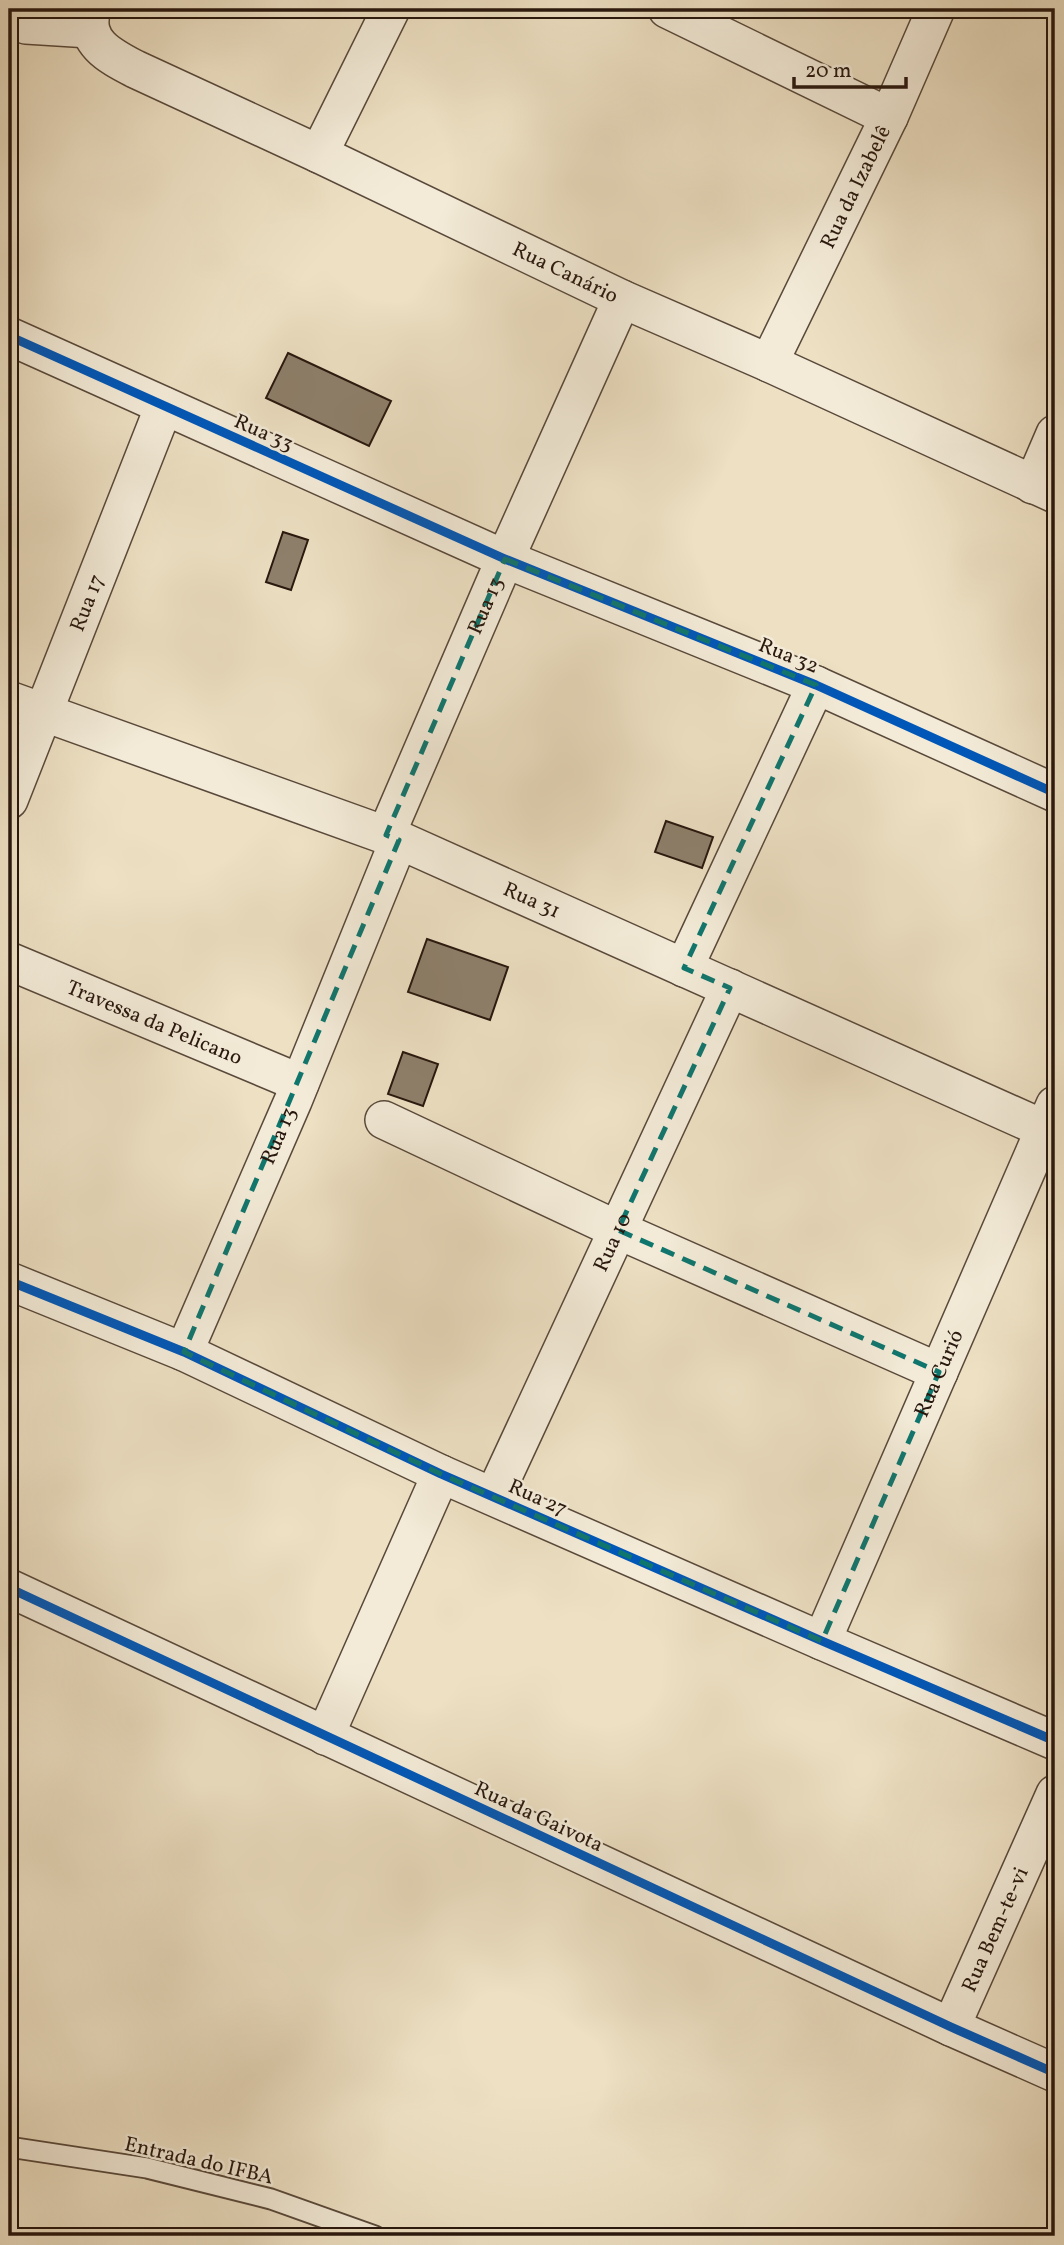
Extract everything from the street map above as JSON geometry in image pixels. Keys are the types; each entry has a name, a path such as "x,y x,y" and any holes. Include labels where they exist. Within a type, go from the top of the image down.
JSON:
{"street":[{"path":"319,154 391,9"},
{"path":"667,9 889,117"},
{"name":"Rua da Izabelê","path":"769,363 889,117 936,9"},
{"path":"9,19 26,25 91,19"},
{"name":"Rua Canário","path":"91,19 96,43 110,56 622,299 769,363 1044,490"},
{"name":"Rua 13","path":"184,1352 300,1083 393,838 505,559 622,299"},
{"name":"Rua 33","path":"9,336 505,559"},
{"name":"Rua 17","path":"9,800 25,706 164,406"},
{"path":"1044,490 1055,434"},
{"name":"Rua 32","path":"505,559 816,685 1055,793"},
{"path":"684,968 816,685"},
{"name":"Rua 31","path":"25,706 393,838 730,988 1052,1122"},
{"name":"Travessa da Pelicano","path":"9,961 300,1083"},
{"name":"Rua 10","path":"494,1496 730,988"},
{"path":"384,1120 618,1230 939,1372"},
{"name":"Rua Curió","path":"822,1641 1052,1122"},
{"name":"Rua 27","path":"9,1281 184,1352 441,1474 1055,1741"},
{"path":"326,1736 441,1474"},
{"name":"Rua da Gaivota","path":"9,1588 1055,2073"},
{"name":"Rua Bem-te-vi","path":"951,2027 1055,1794"}],"lane":[{"name":"Entrada do IFBA","path":"9,2147 148,2168 271,2199 375,2236"}],"highlighted area":[{"path":"505,559 816,685 684,968 730,988 618,1230 939,1372 822,1641 441,1474 184,1352 399,840 386,835"}],"building":[{"path":"288,353 391,401 369,446 266,398"},
{"path":"283,532 308,540 291,590 266,582"},
{"path":"666,821 713,837 702,868 655,852"},
{"path":"427,939 508,967 490,1020 408,992"},
{"path":"403,1052 438,1064 423,1106 388,1094"}],"cycle path":[{"path":"9,336 505,559 816,685 1055,793"},
{"path":"9,1281 184,1352 441,1474 1055,1741"},
{"path":"9,1588 1055,2073"}]}
